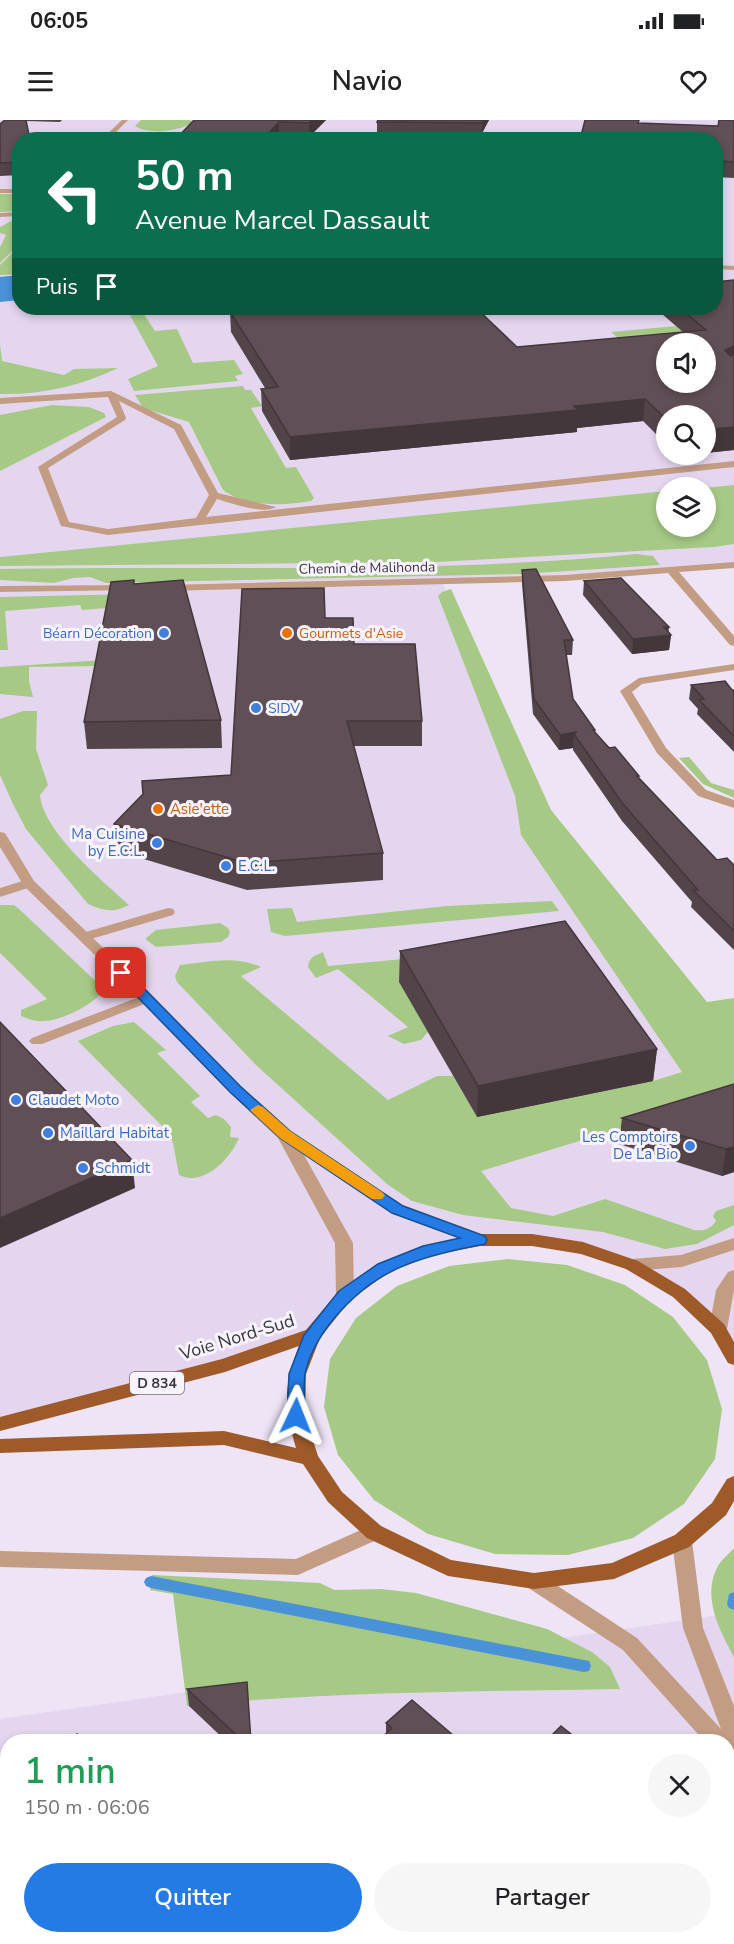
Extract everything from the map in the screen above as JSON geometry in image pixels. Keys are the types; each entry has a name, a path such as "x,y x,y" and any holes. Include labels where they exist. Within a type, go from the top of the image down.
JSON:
{"main road":[{"path":"734,1358 718,1329 679,1293 632,1265 583,1248 542,1241 480,1240 429,1250 383,1268 345,1295 312,1335 297,1374 296,1416 309,1458 335,1497 374,1532 448,1568 534,1581 614,1571 682,1541 727,1508 734,1484"},
{"name":"Voie Nord-Sud","path":"0,1424 225,1365 312,1335"},
{"path":"0,1446 224,1438 309,1458"}],"street":[{"path":"112,132 125,120"},
{"path":"236,315 242,322"},
{"path":"111,394 122,418 43,467 65,524 108,532 734,464"},
{"path":"0,401 111,394 178,427 214,495 243,504 301,510"},
{"path":"0,408 26,400"},
{"path":"199,521 214,495"},
{"name":"Chemin de Malihonda","path":"159,588 453,581 672,571 734,565"},
{"path":"672,571 734,643"},
{"path":"0,589 136,588"},
{"path":"734,667 639,681 626,691 661,750 702,793 734,804"},
{"path":"0,836 29,883 147,998 235,1089 285,1135 397,1209 480,1240"},
{"path":"0,893 29,883"},
{"path":"84,937 168,912"},
{"path":"37,1041 147,998"},
{"path":"285,1135 344,1244 345,1295"},
{"path":"632,1265 682,1261 734,1244"},
{"path":"718,1329 725,1290 734,1276"},
{"path":"0,1559 298,1567 374,1532"},
{"path":"682,1541 693,1629 734,1734"},
{"path":"534,1581 630,1644 712,1734"}],"shaded area":[{"path":"0,120 734,120 734,565 442,582 522,774 734,1061 734,1358 679,1293 583,1248 480,1240 383,1268 312,1335 0,1424"},
{"path":"734,1613 734,1734 0,1734 0,1719"}],"green space":[{"path":"141,120 190,120 193,123 172,130 156,131 135,126"},
{"path":"0,194 12,194 12,211 0,212"},
{"path":"12,221 12,251 0,263 0,247 6,235 0,233 0,227"},
{"path":"12,253 12,274 0,275 0,265"},
{"path":"130,315 145,315 155,331 177,329 193,363 234,360 243,374 235,376 238,381 134,391 128,379 158,366"},
{"path":"676,326 684,333 656,333 656,349 640,357 611,332"},
{"path":"0,344 2,361 64,375 74,369 118,368 90,380 60,388 31,393 0,394"},
{"path":"243,386 245,390 251,390 262,406 251,408 286,468 296,467 314,498 311,501 266,504 232,496 223,490 189,422 143,408 135,395"},
{"path":"52,405 89,407 104,413 106,417 0,471 0,415"},
{"path":"734,485 734,544 436,562 0,566 0,557 656,492 656,537 716,537 716,487"},
{"path":"636,554 653,556 660,565 521,574 106,583 90,577 73,578 54,583 0,580 0,569 398,567 557,561"},
{"path":"451,589 551,810 707,1002 734,998 734,1109 629,1126 481,1171 511,1208 553,1216 605,1199 694,1230 701,1230 714,1224 716,1221 713,1216 716,1211 734,1205 734,1225 697,1244 665,1249 603,1232 463,1215 412,1201 387,1184 256,1065 177,982 175,976 180,965 231,960 261,967 241,976 388,1100 437,1076 453,1076 477,1117 653,1081 682,1072 521,835 515,796 438,596"},
{"path":"135,594 135,606 82,610 80,605 5,611 8,650 0,650 0,597"},
{"path":"163,656 102,666 29,667 29,681 33,697 0,694 0,667"},
{"path":"23,711 37,711 36,749 48,785 40,795 52,824 76,855 129,905 108,910 88,904 26,829 0,775 0,719"},
{"path":"689,757 711,783 734,790 734,798 703,784 679,758"},
{"path":"552,901 559,911 285,936 271,932 267,909 292,908 297,922 447,906"},
{"path":"0,905 14,905 19,909 104,989 100,995 86,1006 59,1018 38,1021 21,1016 21,1010 47,999 0,953"},
{"path":"220,923 230,932 228,937 221,942 156,947 145,939 156,930"},
{"path":"500,950 400,982 428,1032 421,1040 404,1044 388,1036 408,1027 338,969 316,978 308,967 311,959 323,952 328,966"},
{"path":"134,1022 166,1050 157,1053 200,1096 191,1102 208,1118 216,1115 224,1119 231,1127 230,1137 239,1138 223,1162 207,1174 188,1178 179,1175 173,1143 166,1130 78,1041 113,1026"},
{"path":"508,1259 567,1265 625,1285 673,1317 707,1360 722,1409 715,1459 684,1504 633,1538 568,1555 495,1554 428,1534 374,1500 338,1455 324,1407 330,1359 356,1318 397,1286 449,1266"},
{"path":"734,1548 734,1657 718,1625 711,1589 718,1566"},
{"path":"152,1575 320,1583 334,1590 381,1589 416,1593 547,1629 592,1652 610,1667 620,1689 295,1697 187,1706 173,1594 150,1590"}],"water":[{"path":"12,276 12,301 0,302 0,277"}],"building":[{"path":"5,120 26,120 28,132 12,132 12,162 0,163 0,124"},
{"path":"194,120 312,120 309,123 279,122 270,132 183,132"},
{"path":"378,120 483,120 482,123 377,122"},
{"path":"585,120 639,120 638,123 718,126 719,120 734,120 734,162 723,161 723,132 582,132"},
{"path":"734,280 734,346 725,350 730,356 734,355 734,427 716,429 716,405 656,405 656,409 645,399 574,406 578,410 290,437 261,389 278,387 232,315 483,315 517,347 656,334 656,393 716,393 716,333 673,333 706,330 688,315 723,315 723,281"},
{"path":"536,569 573,640 564,640 573,699 595,730 593,730 609,748 615,747 639,776 637,776 717,860 727,858 734,865 734,931 693,890 698,890 623,804 574,734 576,732 560,735 534,699 522,570"},
{"path":"621,578 669,627 664,627 671,635 633,639 584,581"},
{"path":"134,580 134,584 183,580 221,720 84,722 111,582"},
{"path":"324,588 325,618 353,618 354,644 415,644 422,721 347,721 383,853 246,863 114,824 143,794 142,781 231,775 242,589"},
{"path":"725,681 734,690 734,736 699,700 704,699 691,685"},
{"path":"565,921 657,1049 478,1086 400,951"},
{"path":"0,1022 132,1160 0,1218"},
{"path":"734,1084 734,1147 726,1149 622,1118"},
{"path":"247,1682 250,1734 235,1734 187,1689"},
{"path":"412,1700 452,1734 386,1734 392,1728 386,1723"},
{"path":"561,1726 571,1734 553,1734"}],"waterway":[{"path":"151,1582 584,1666"},
{"path":"734,1598 734,1604"}],"slow traffic":[{"path":"258,1110 285,1135 377,1195"}],"place":[{"name":"Béarn Décoration","path":"164,633"},
{"name":"Gourmets d'Asie","path":"287,633"},
{"name":"SIDV","path":"256,708"},
{"name":"Asie'ette","path":"158,809"},
{"name":"Ma Cuisine by E.C.L.","path":"157,843"},
{"name":"E.C.L.","path":"226,866"},
{"name":"Claudet Moto","path":"16,1100"},
{"name":"Maillard Habitat","path":"48,1133"},
{"name":"Les Comptoirs De La Bio","path":"690,1146"},
{"name":"Schmidt","path":"83,1168"}],"route":[{"path":"121,973 235,1089 285,1135 397,1209 480,1240 429,1250 383,1268 345,1295 312,1335 297,1374 296,1416"}]}
